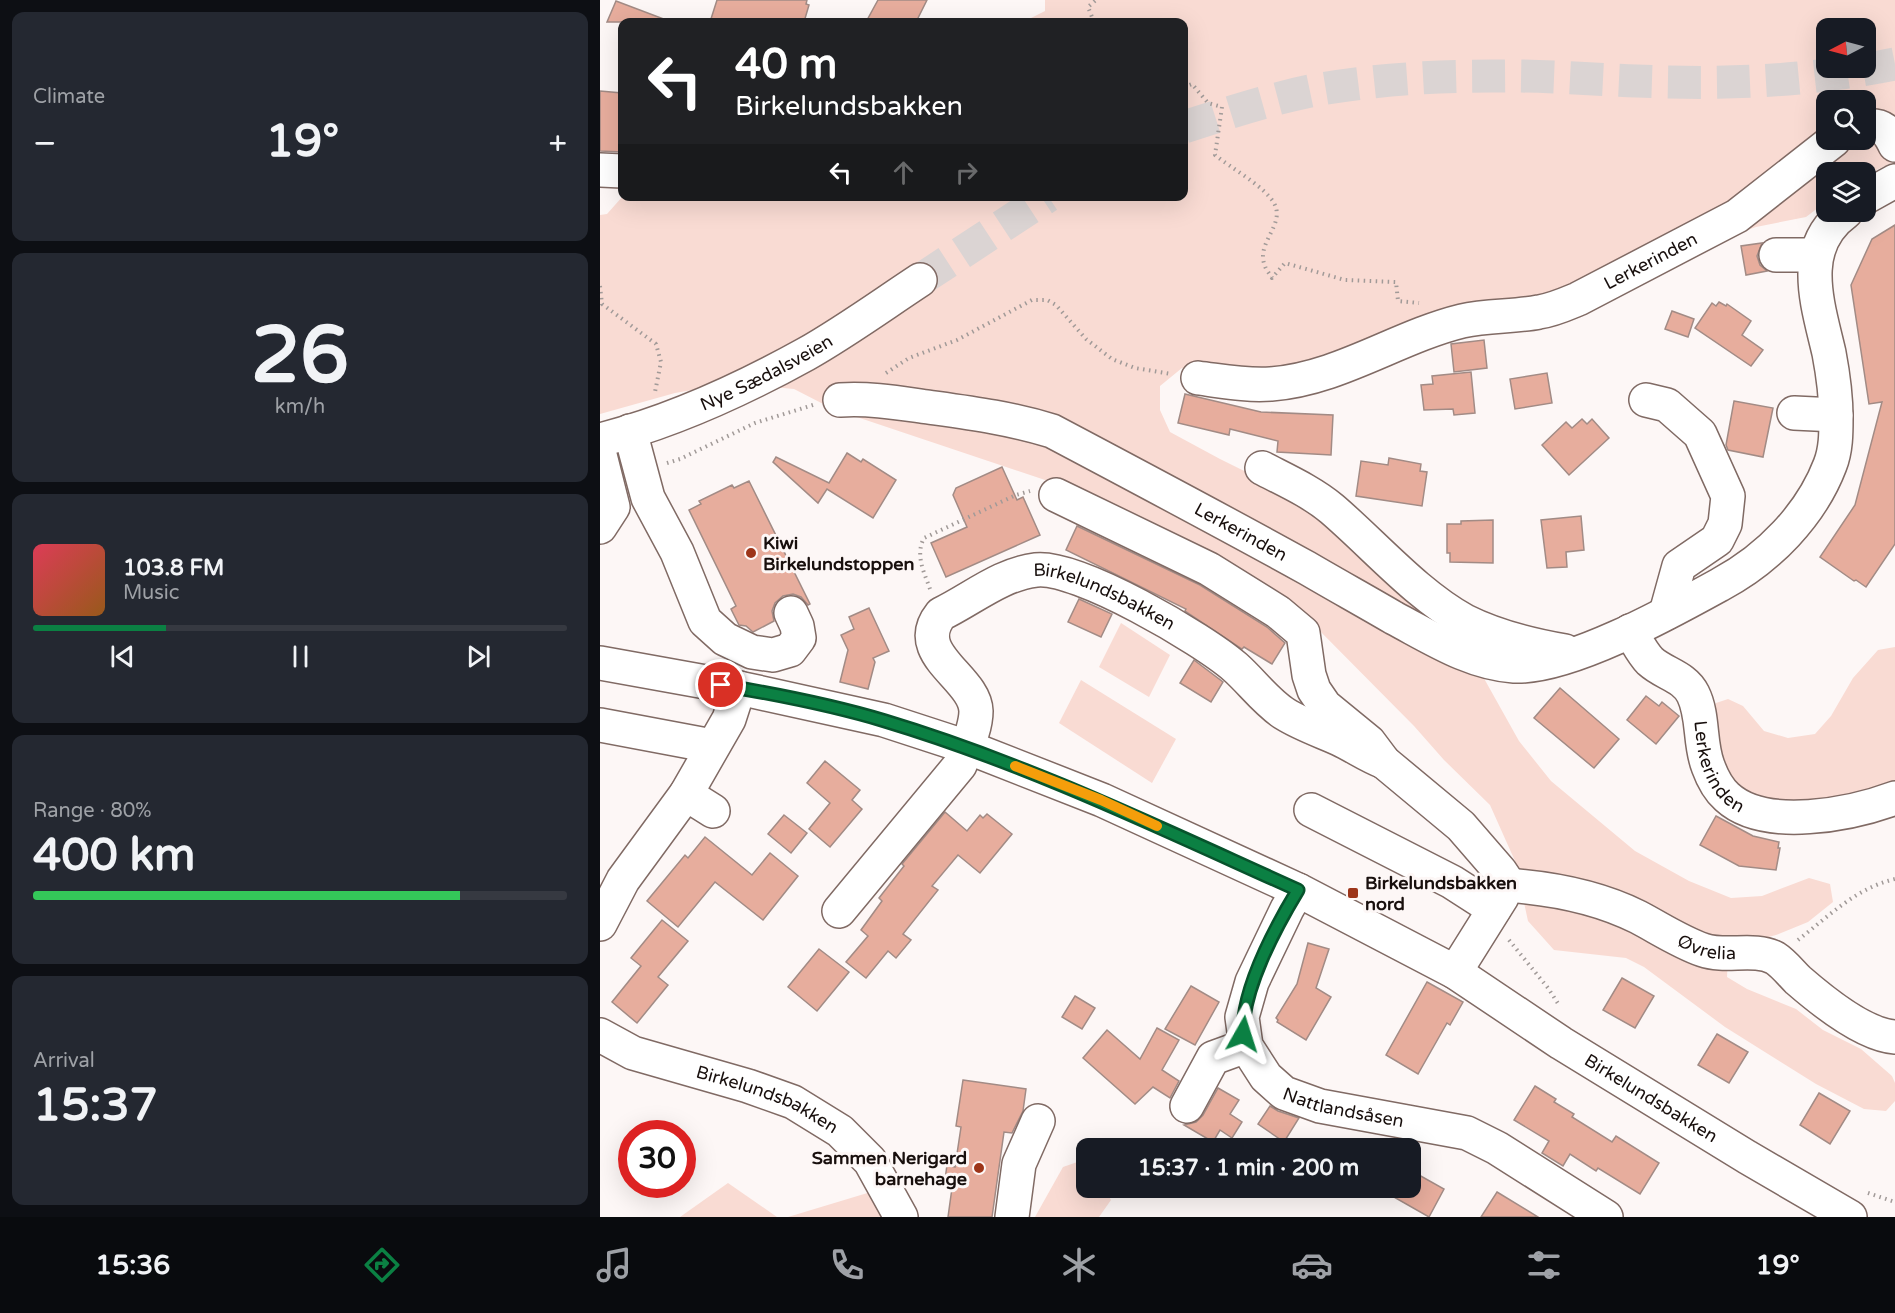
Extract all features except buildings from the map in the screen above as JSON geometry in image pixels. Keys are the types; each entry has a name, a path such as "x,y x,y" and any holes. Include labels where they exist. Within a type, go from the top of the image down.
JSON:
{"street":[{"path":"1876,126 1888,132 1895,145"},
{"name":"Lerkerinden","path":"1198,378 1271,384 1304,379 1348,364 1414,336 1462,321 1539,312 1578,299 1737,216 1821,150"},
{"path":"600,170 618,171"},
{"path":"1876,192 1895,181"},
{"name":"Lerkerinden","path":"850,400 1018,420 1052,431 1442,644 1479,660 1514,666 1540,664 1576,653 1630,631 1736,576 1770,550 1792,527 1814,498 1831,463 1836,439 1830,356 1816,292 1816,255 1824,237 1835,222"},
{"path":"1776,255 1816,255"},
{"name":"Nye Sædalsveien","path":"625,433 744,386 807,353 920,280"},
{"path":"1646,400 1667,405 1700,434 1728,496 1725,524 1717,540 1679,566 1666,613"},
{"path":"1794,413 1836,415"},
{"path":"625,433 648,498 677,552 705,621 725,639 752,652 773,655 790,650 799,638 791,613"},
{"path":"600,455 611,525"},
{"path":"1262,468 1330,508 1419,588 1463,620 1495,635 1530,645 1576,653"},
{"name":"Birkelundsbakken","path":"1056,495 1209,569 1293,623 1303,633 1309,675 1314,690 1325,706 1369,742 1384,762"},
{"name":"Birkelundsbakken","path":"941,614 1013,575 1038,570 1060,572 1112,593 1204,643 1235,667 1283,713 1384,762 1461,825 1506,880 1499,897"},
{"path":"839,911 960,765 967,747 976,711 972,697 937,653 933,632 936,620 941,614"},
{"name":"Lerkerinden","path":"1630,631 1650,661 1686,684 1692,692 1697,704 1702,747 1707,765 1726,796 1736,803 1758,812 1818,817 1851,812 1895,798"},
{"name":"Birkelundsbakken","path":"600,663 739,688 884,720 967,747 1101,800 1298,890 1455,972 1561,1043 1850,1217"},
{"path":"600,924 622,880 699,802 712,746 729,719 739,688"},
{"path":"600,724 712,746"},
{"path":"1311,810 1452,882 1499,897 1455,972"},
{"name":"Øvrelia","path":"1499,897 1547,889 1596,899 1637,916 1704,951 1719,954 1761,953 1774,958"},
{"name":"Nattlandsåsen","path":"1298,890 1252,982 1242,1017 1246,1046 1266,1077 1284,1092 1320,1106 1467,1133 1497,1148 1606,1217"},
{"path":"1774,958 1804,985 1858,1025 1876,1033 1895,1036"},
{"name":"Birkelundsbakken","path":"600,1035 633,1053 748,1086 793,1102 840,1131 870,1161 899,1214"},
{"path":"1187,1106 1213,1058 1246,1046"},
{"path":"1012,1217 1019,1164 1038,1121"}],"path":[{"path":"1092,18 1088,7 1096,0"},
{"path":"1188,86 1192,84 1208,103 1222,107 1215,155 1260,189 1274,204 1278,219 1264,248 1264,264 1272,278 1285,263 1346,280 1396,282 1398,302 1441,304 1462,321"},
{"path":"600,286 602,304 656,344 661,362 657,387 625,433"},
{"path":"663,464 680,459 754,423 793,410 850,400 874,380 909,358 957,340 1032,300 1047,300 1056,305 1091,344 1112,359 1135,368 1198,378"},
{"path":"941,614 921,560 920,546 924,538 1024,492 1035,490 1056,495"},
{"path":"1774,958 1854,895 1869,887 1895,879"}],"shaded area":[{"path":"1045,0 1895,0 1895,161 1876,170 1876,162 1816,162 1816,209 1806,217 1756,227 1574,291 1317,369 1182,368 1160,386 1160,410 1170,432 1291,494 1467,648 1519,741 1551,781 1635,851 1689,881 1731,898 1762,896 1809,878 1830,884 1833,902 1808,922 1776,935 1735,946 1728,958 1727,977 1747,989 1796,1009 1823,1030 1861,1049 1892,1076 1895,1083 1895,1101 1886,1111 1864,1109 1816,1084 1725,1027 1644,967 1626,958 1554,950 1528,921 1515,861 1490,805 1311,622 1123,519 1045,480 833,409 794,389 732,383 675,393 600,414 600,215 607,214 619,201 1188,201 1188,18 1031,18 1045,11"},
{"path":"1121,623 1170,655 1149,697 1099,667"},
{"path":"1895,647 1895,783 1807,808 1769,802 1744,789 1725,771 1710,721 1716,703 1728,699 1743,706 1764,731 1788,738 1815,734 1831,716 1853,678 1878,650"},
{"path":"1081,680 1176,739 1152,783 1059,723"},
{"path":"1076,1162 1076,1198 1110,1198 1111,1200 1099,1217 1035,1217 1063,1167"},
{"path":"728,1183 777,1217 680,1217"},
{"path":"874,1191 882,1217 788,1217"}],"tunnel":[{"path":"1188,126 1310,91 1400,79 1513,76 1726,82 1811,77 1895,64"},
{"path":"920,280 1040,201"}],"slow traffic":[{"path":"1015,766 1101,800 1157,826"}],"place":[{"name":"Kiwi Birkelundstoppen","path":"751,553"},
{"name":"Birkelundsbakken nord","path":"1353,893"},
{"name":"Sammen Nerigard barnehage","path":"979,1168"}],"route":[{"path":"721,685 884,720 967,747 1101,800 1298,890 1252,982 1242,1017 1243,1034"}]}
